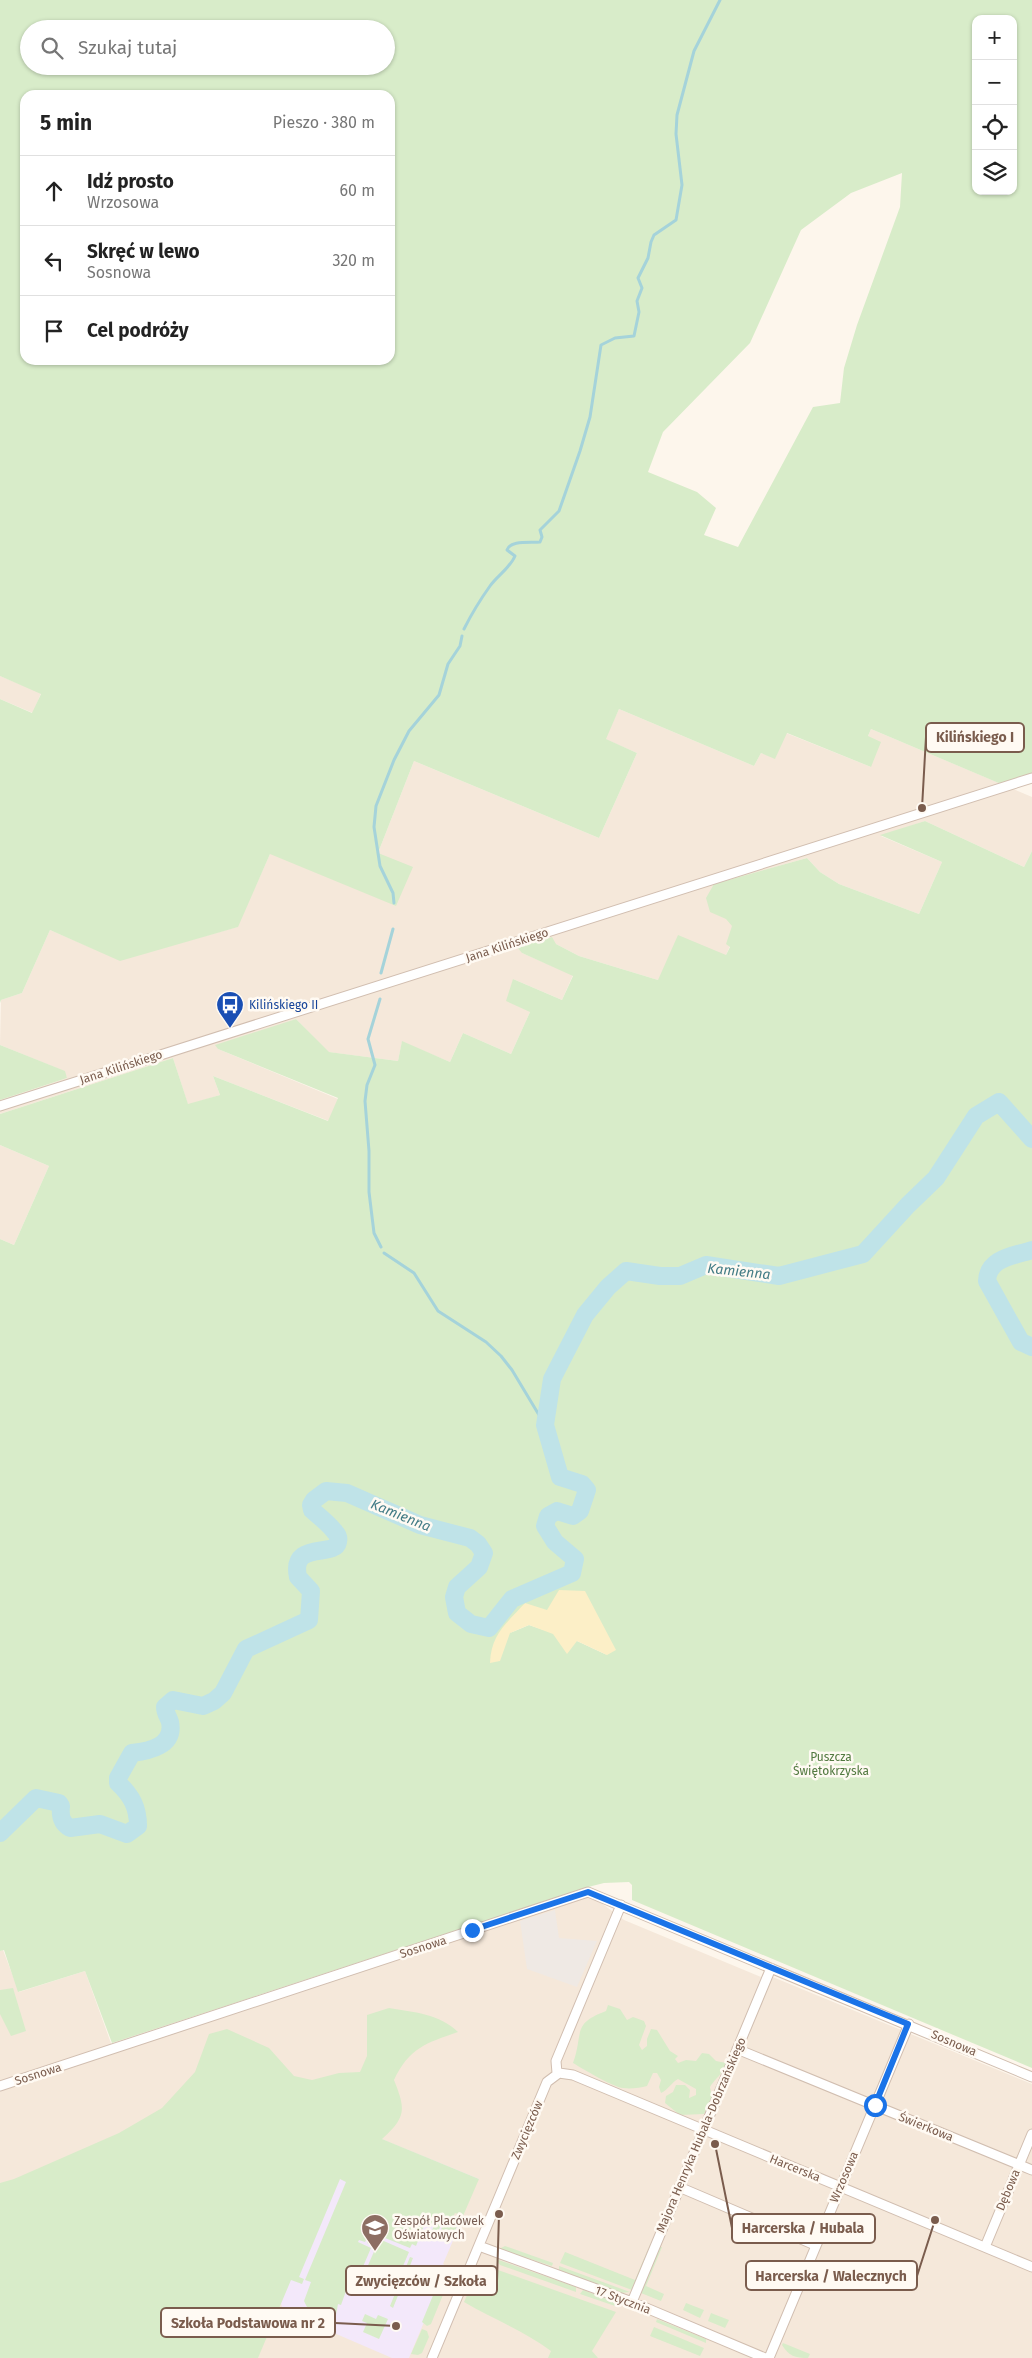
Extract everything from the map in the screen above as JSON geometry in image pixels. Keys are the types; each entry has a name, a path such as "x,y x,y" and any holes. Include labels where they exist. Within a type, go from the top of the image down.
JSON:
{"street":[{"name":"Jana Kilińskiego","path":"0,1106 1032,778"},
{"name":"Sosnowa","path":"0,2086 588,1892 1032,2076"},
{"name":"Zwycięzców","path":"432,2358 547,2082 557,2074 556,2061 621,1906"},
{"name":"Majora Henryka Hubala-Dobrzańskiego","path":"632,2302 771,1968"},
{"name":"Wrzosowa","path":"769,2358 908,2024"},
{"name":"Świerkowa","path":"737,2049 1032,2170"},
{"name":"Harcerska","path":"557,2074 568,2074 1032,2266"},
{"name":"Dębowa","path":"984,2247 1032,2134"},
{"path":"679,2187 815,2245"},
{"name":"17 Stycznia","path":"479,2246 632,2302 766,2358"}],"shaded area":[{"path":"0,676 41,693 33,713 0,699"},
{"path":"619,709 754,766 761,753 775,758 786,733 871,767 868,736 871,729 1032,797 1032,851 1024,867 925,821 881,836 942,862 919,914 839,884 820,872 807,858 715,884 750,900 726,955 658,980 579,956 556,944 522,953 573,975 562,1000 513,979 530,1012 511,1054 463,1033 450,1062 402,1042 398,1061 328,1052 296,1019 218,1049 338,1099 329,1121 213,1076 220,1095 188,1105 173,1058 0,1114 0,1100 67,1078 64,1071 0,1045 1,1000 22,993 50,930 120,960 237,927 270,854 378,853 414,761 599,838 637,753 605,739"},
{"path":"0,1145 49,1166 14,1245 0,1239"},
{"path":"588,1893 624,1920 761,1977 763,1973 1032,2084 1032,2358 0,2358 0,1951 3,1950 19,1992 85,1971 113,2049"},
{"path":"555,1910 559,1938 597,1941 577,1987 527,1969 520,1921"},
{"name":"Zespół Placówek Oświatowych","path":"352,2127 479,2179 456,2208 452,2218 461,2222 443,2264 447,2267 409,2358 392,2358 283,2311 281,2303"}],"green space":[{"path":"0,0 1032,0 1032,775 1001,784 871,729 868,736 881,742 871,767 787,733 775,759 761,753 754,766 619,709 606,739 637,753 599,838 414,761 378,853 413,867 396,906 270,854 238,927 120,961 50,930 22,993 1,1000 0,1003 0,699 32,713 41,694 0,676","holes":["902,173 900,207 857,325 844,368 840,403 813,407 738,547 704,535 716,508 697,492 648,472 663,432 750,343 801,230 851,193"]},
{"name":"Puszcza Świętokrzyska","path":"925,821 1024,867 1032,851 1032,2068 632,1900 632,1885 629,1882 604,1883 592,1886 112,2043 85,1971 18,1992 4,1950 0,1951 0,1239 14,1245 49,1166 0,1145 0,1114 173,1058 188,1104 220,1095 213,1076 328,1121 338,1098 218,1049 215,1045 296,1019 329,1052 398,1061 402,1041 450,1062 463,1033 511,1054 530,1012 506,1001 513,979 562,1000 573,976 522,953 517,947 552,937 556,944 579,956 658,980 678,935 726,955 730,947 726,944 732,926 726,919 710,912 706,898 714,884 807,858 820,872 839,884 919,914 942,862 880,835","holes":["547,1610 607,1655 577,1641 529,1625 510,1633"]},
{"path":"0,1045 65,1071 67,1078 0,1100"},
{"path":"13,1988 26,2031 11,2036 0,2014 0,1990"},
{"path":"608,2005 620,2009 627,2020 633,2017 644,2021 646,2026 639,2045 642,2050 647,2046 647,2039 651,2029 657,2030 670,2051 678,2056 675,2059 678,2063 686,2060 696,2061 702,2053 709,2054 716,2061 726,2063 721,2074 710,2087 712,2098 704,2114 680,2115 665,2103 666,2096 673,2092 676,2085 685,2085 690,2090 689,2098 696,2095 696,2089 678,2079 661,2093 659,2087 661,2080 657,2073 653,2073 647,2086 623,2088 573,2063 583,2025 588,2020 606,2011"},
{"path":"389,2008 435,2018 443,2021 458,2032 420,2048 412,2054 400,2069 394,2080 401,2099 402,2112 396,2125 382,2139 479,2179 463,2216 460,2212 458,2214 455,2213 453,2217 459,2221 452,2239 446,2236 449,2230 445,2236 440,2233 442,2227 440,2227 438,2233 432,2230 434,2226 425,2223 416,2246 412,2244 410,2248 370,2232 365,2242 359,2240 358,2242 371,2248 356,2283 350,2280 341,2305 338,2304 335,2320 331,2321 309,2311 304,2301 311,2282 305,2280 346,2182 340,2179 299,2277 304,2279 302,2284 291,2280 258,2358 0,2358 0,2183 14,2179 119,2133 162,2108 195,2072 209,2034 227,2029 269,2048 294,2076 312,2080 339,2073 360,2072 367,2056 367,2015"},
{"path":"370,2235 409,2252 392,2292 362,2279 376,2247 367,2243"},
{"path":"653,2237 632,2290 560,2263 565,2252 635,2280"},
{"path":"505,2246 553,2263 552,2266 499,2249"},
{"path":"659,2247 662,2247 646,2286 664,2294 661,2301 641,2293"},
{"path":"410,2257 413,2258 393,2308 390,2306"},
{"path":"496,2259 576,2287 576,2292 500,2265"},
{"path":"484,2265 616,2312 592,2351 598,2358 548,2358 551,2351 541,2344 464,2302 480,2266"},
{"path":"559,2266 630,2292 621,2293 559,2270"},
{"path":"446,2268 452,2273 431,2324 427,2326 422,2322"},
{"path":"583,2290 618,2303 618,2307 580,2294"},
{"path":"686,2303 704,2310 700,2318 683,2310"},
{"path":"711,2313 729,2320 725,2328 708,2321"},
{"path":"365,2314 376,2319 378,2315 388,2319 379,2339 363,2332 367,2323 362,2321"},
{"path":"657,2319 706,2339 706,2343 656,2322"},
{"path":"654,2327 704,2348 700,2356 650,2336"},
{"path":"422,2329 427,2331 429,2337 422,2353 418,2355 411,2354"},
{"path":"783,2343 810,2354 808,2358 793,2356 787,2352 782,2345"}],"sand":[{"path":"559,1590 585,1591 616,1650 607,1655 577,1641 567,1654 553,1634 529,1625 510,1633 500,1661 490,1663 493,1644 506,1623 525,1603 547,1610"}],"waterway":[{"path":"464,629 490,586 513,560 515,556 507,550 509,547 516,543 540,542 542,537 540,530 559,511 590,417 601,345 615,338 634,336 639,312 637,301 642,288 638,278 648,258 651,242 654,235 676,220 682,185 676,134 677,115 694,51 720,0"},
{"path":"394,903 393,893 380,866 374,827 376,806 394,760 409,731 439,695 448,664 460,646 462,636"},
{"path":"381,973 393,929"},
{"path":"380,999 368,1039 375,1065 367,1085 365,1101 369,1151 369,1192 374,1233 381,1247"},
{"name":"Kamienna","path":"0,1833 36,1798 59,1803 63,1821 70,1828 100,1824 127,1834 138,1826 137,1814 133,1803 118,1783 118,1778 132,1753 153,1749 165,1742 169,1737 170,1722 165,1707 173,1700 203,1706 214,1701 223,1693 246,1649 309,1620 311,1591 298,1577 297,1566 300,1558 306,1554 335,1547 338,1542 336,1533 312,1510 311,1505 314,1500 326,1491 347,1493 420,1525 470,1538 478,1544 484,1553 479,1567 457,1587 454,1597 457,1613 471,1624 489,1628 512,1599 572,1573 575,1559 555,1542 545,1526 548,1516 557,1511 573,1516 580,1511 587,1490 582,1484 560,1477 545,1425 552,1379 585,1315 608,1287 626,1271 660,1276 680,1276 706,1265 779,1276 863,1254 936,1178 976,1116 999,1102 1032,1139"},
{"name":"Kamienna","path":"1032,1250 1010,1256 997,1263 988,1273 987,1281 1021,1342 1032,1347"},
{"path":"384,1253 414,1273 438,1311 486,1342 501,1356 512,1370 545,1425"}],"place":[{"name":"Kilińskiego I","path":"922,808"},
{"name":"Kilińskiego II","path":"230,1029"},
{"name":"Harcerska / Hubala","path":"715,2144"},
{"name":"Zwycięzców / Szkoła","path":"499,2214"},
{"name":"Harcerska / Walecznych","path":"935,2220"},
{"name":"Zespół Placówek Oświatowych","path":"375,2252"},
{"name":"Szkoła Podstawowa nr 2","path":"396,2326"}],"route":[{"path":"472,1930 588,1892 908,2024 875,2105"}]}
